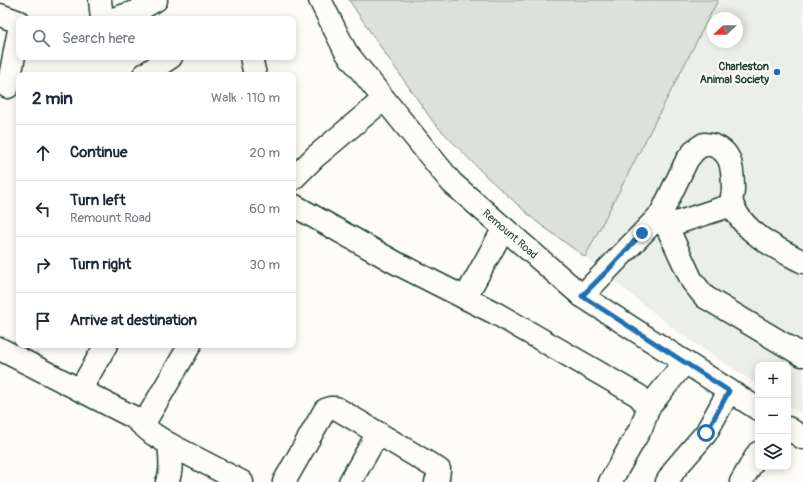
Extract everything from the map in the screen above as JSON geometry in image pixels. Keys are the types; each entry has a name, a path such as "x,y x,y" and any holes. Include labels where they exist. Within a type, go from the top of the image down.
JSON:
{"street":[{"path":"100,0 102,16"},
{"path":"122,16 135,12 156,0"},
{"name":"Remount Road","path":"320,0 346,52 452,183 582,296 755,407"},
{"path":"0,15 16,21"},
{"path":"9,88 16,47"},
{"path":"148,72 166,60"},
{"path":"252,60 254,72"},
{"path":"296,176 315,157 384,99"},
{"path":"582,296 664,220 687,160 695,150 704,144 715,144 729,157 733,178 732,205 742,220 756,235 803,262"},
{"path":"664,220 732,205"},
{"path":"296,206 398,264 497,314 639,396 648,408"},
{"path":"664,220 692,281 705,297 802,355 803,354"},
{"path":"465,298 504,228"},
{"path":"80,390 104,348"},
{"path":"143,425 188,348"},
{"path":"0,349 133,417 169,444 242,482"},
{"path":"610,482 642,426 648,408 685,362"},
{"path":"674,479 706,433 729,391"},
{"path":"284,482 325,410 330,408 336,408 433,466 438,470 438,478 436,482"},
{"path":"791,430 803,438"},
{"path":"350,482 378,433"},
{"path":"167,482 170,477 169,444"},
{"path":"741,482 755,458"}],"shaded area":[{"path":"349,0 718,0 712,12 707,12 707,21 585,257 537,222 487,177 434,123"},
{"path":"718,0 803,0 803,415 791,407 791,362 755,362 755,383 679,333 585,257 707,21 707,48 743,48 743,12 712,12"}],"place":[{"name":"Charleston Animal Society","path":"777,72"}],"route":[{"path":"642,233 582,296 729,391 706,433"}]}
